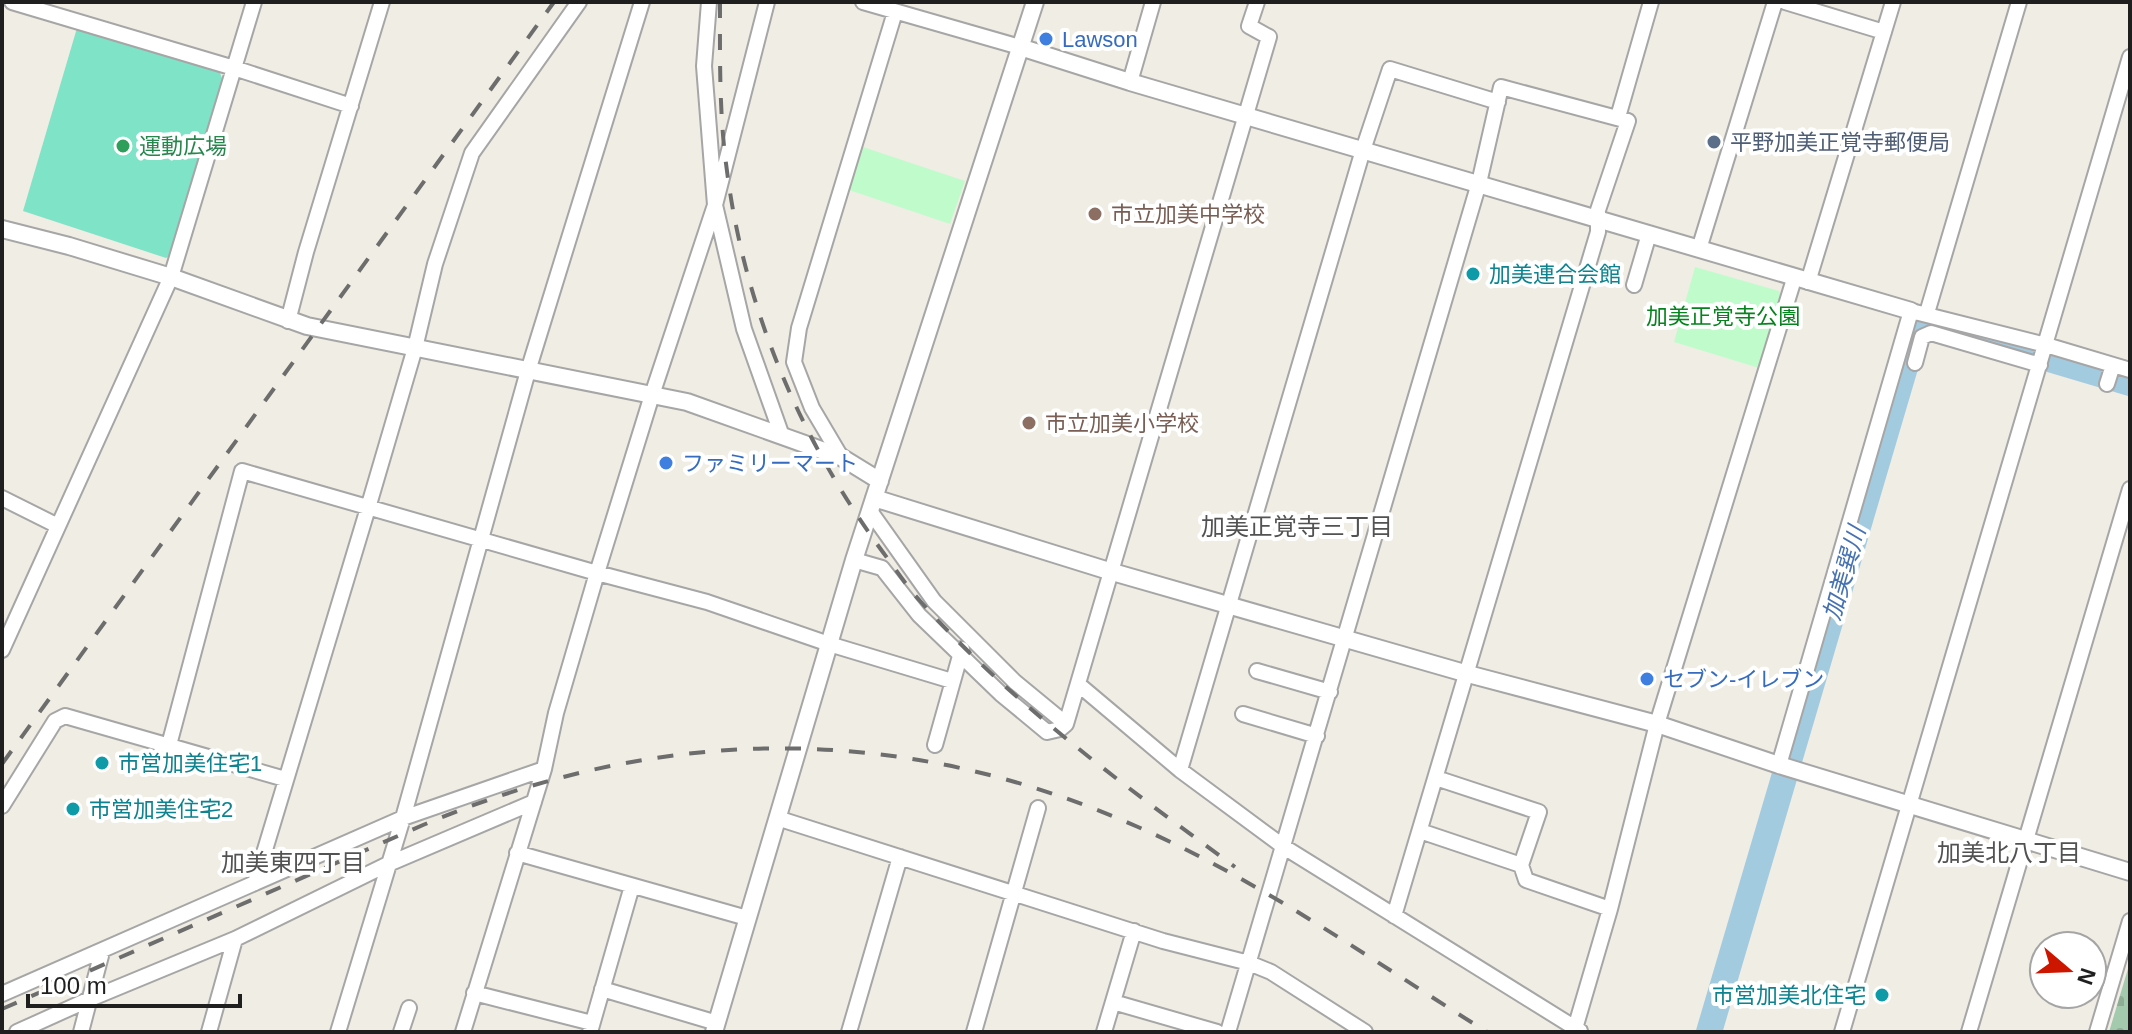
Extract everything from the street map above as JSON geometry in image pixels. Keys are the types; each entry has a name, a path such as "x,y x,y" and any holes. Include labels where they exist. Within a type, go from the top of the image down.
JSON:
{"street":[{"path":"12,2 351,106"},
{"path":"2,650 171,277 254,2"},
{"path":"288,321 382,2"},
{"path":"255,883 415,348 435,264 472,153 579,2"},
{"path":"338,1032 386,865 403,818 528,371 642,2"},
{"path":"709,2 704,66 715,205 744,329 782,436"},
{"path":"463,1032 544,769 556,713 597,573 715,205 767,2"},
{"path":"863,2 1801,280 1919,312 1942,327 2110,375 2130,370"},
{"path":"602,989 715,1028 854,560 1035,2"},
{"path":"1130,82 1153,2"},
{"path":"854,560 882,568 919,615 1001,694 1047,732 1066,724 1269,37 1249,26 1257,2"},
{"path":"1618,117 1651,2"},
{"path":"1699,249 1775,2"},
{"path":"1785,2 1884,32"},
{"path":"1078,684 1180,770 1284,847 1576,1031 1657,724 1893,2"},
{"path":"1785,767 1919,312 2019,2"},
{"path":"841,457 812,408 794,362 799,328 895,12"},
{"path":"1842,1032 2130,57"},
{"path":"1180,770 1363,150 1390,69 1498,102"},
{"path":"1228,1032 1479,183 1501,87 1628,121 1598,210 1598,232 1394,916"},
{"path":"2,229 171,277 288,321 687,402 841,457 880,481"},
{"path":"1634,285 1649,234"},
{"path":"1915,363 1922,337 1942,327"},
{"path":"1967,334 2043,356"},
{"path":"169,745 242,471 707,602 829,644 952,681"},
{"path":"1969,1032 2130,489"},
{"path":"2,498 58,526"},
{"path":"872,504 1468,674 1657,724 1785,767 2130,872"},
{"path":"872,504 934,601 1015,682 1066,724"},
{"path":"935,745 967,633"},
{"path":"1257,671 1330,692"},
{"path":"1243,714 1317,736"},
{"path":"2,806 55,721 65,716 285,779"},
{"path":"2,994 403,818 544,769"},
{"path":"1436,778 1539,812 1521,865 1526,880 1610,909"},
{"path":"17,1032 235,939 386,865 534,802"},
{"path":"974,1032 1038,808"},
{"path":"777,818 1134,931 1249,963 1271,972 1361,1031"},
{"path":"1420,831 1521,865"},
{"path":"517,853 747,918"},
{"path":"849,1032 900,857"},
{"path":"474,993 591,1027 632,886"},
{"path":"2097,1032 2130,921"},
{"path":"1104,1032 1134,931"},
{"path":"209,1032 235,939"},
{"path":"81,1032 102,952"},
{"path":"1113,1002 1217,1032"},
{"path":"401,1032 409,1008"}],"green space":[{"name":"運動広場","path":"77,28 219,70 223,81 172,255 166,258 23,211"},
{"path":"860,146 965,181 950,224 846,189"},
{"name":"加美正覚寺公園","path":"1695,267 1779,291 1781,296 1759,368 1674,342"},
{"path":"2130,962 2130,1032 2109,1032"}],"waterway":[{"name":"加美巽川","path":"1709,1032 1916,330 1928,323 2130,383"}],"railway":[{"path":"2,764 554,2"},
{"path":"720,2 723,129 736,224 763,326 782,376 830,471 857,516 904,581 956,640 1071,743 1235,867"},
{"path":"2,1009 423,825 513,792 602,768 691,753 780,748 870,753 959,768 1048,792 1138,827 1184,848 1272,897 1487,1032"}],"place":[{"name":"Lawson","path":"1046,39"},
{"name":"平野加美正覚寺郵便局","path":"1714,142"},
{"name":"運動広場","path":"123,146"},
{"name":"市立加美中学校","path":"1095,214"},
{"name":"加美連合会館","path":"1473,274"},
{"name":"市立加美小学校","path":"1029,423"},
{"name":"ファミリーマート","path":"666,463"},
{"name":"セブン-イレブン","path":"1647,679"},
{"name":"市営加美住宅1","path":"102,763"},
{"name":"市営加美住宅2","path":"73,809"},
{"name":"市営加美北住宅","path":"1882,995"}],"district":[{"name":"加美正覚寺三丁目","path":"1297,526"},
{"name":"加美北八丁目","path":"2009,852"},
{"name":"加美東四丁目","path":"293,862"}]}
